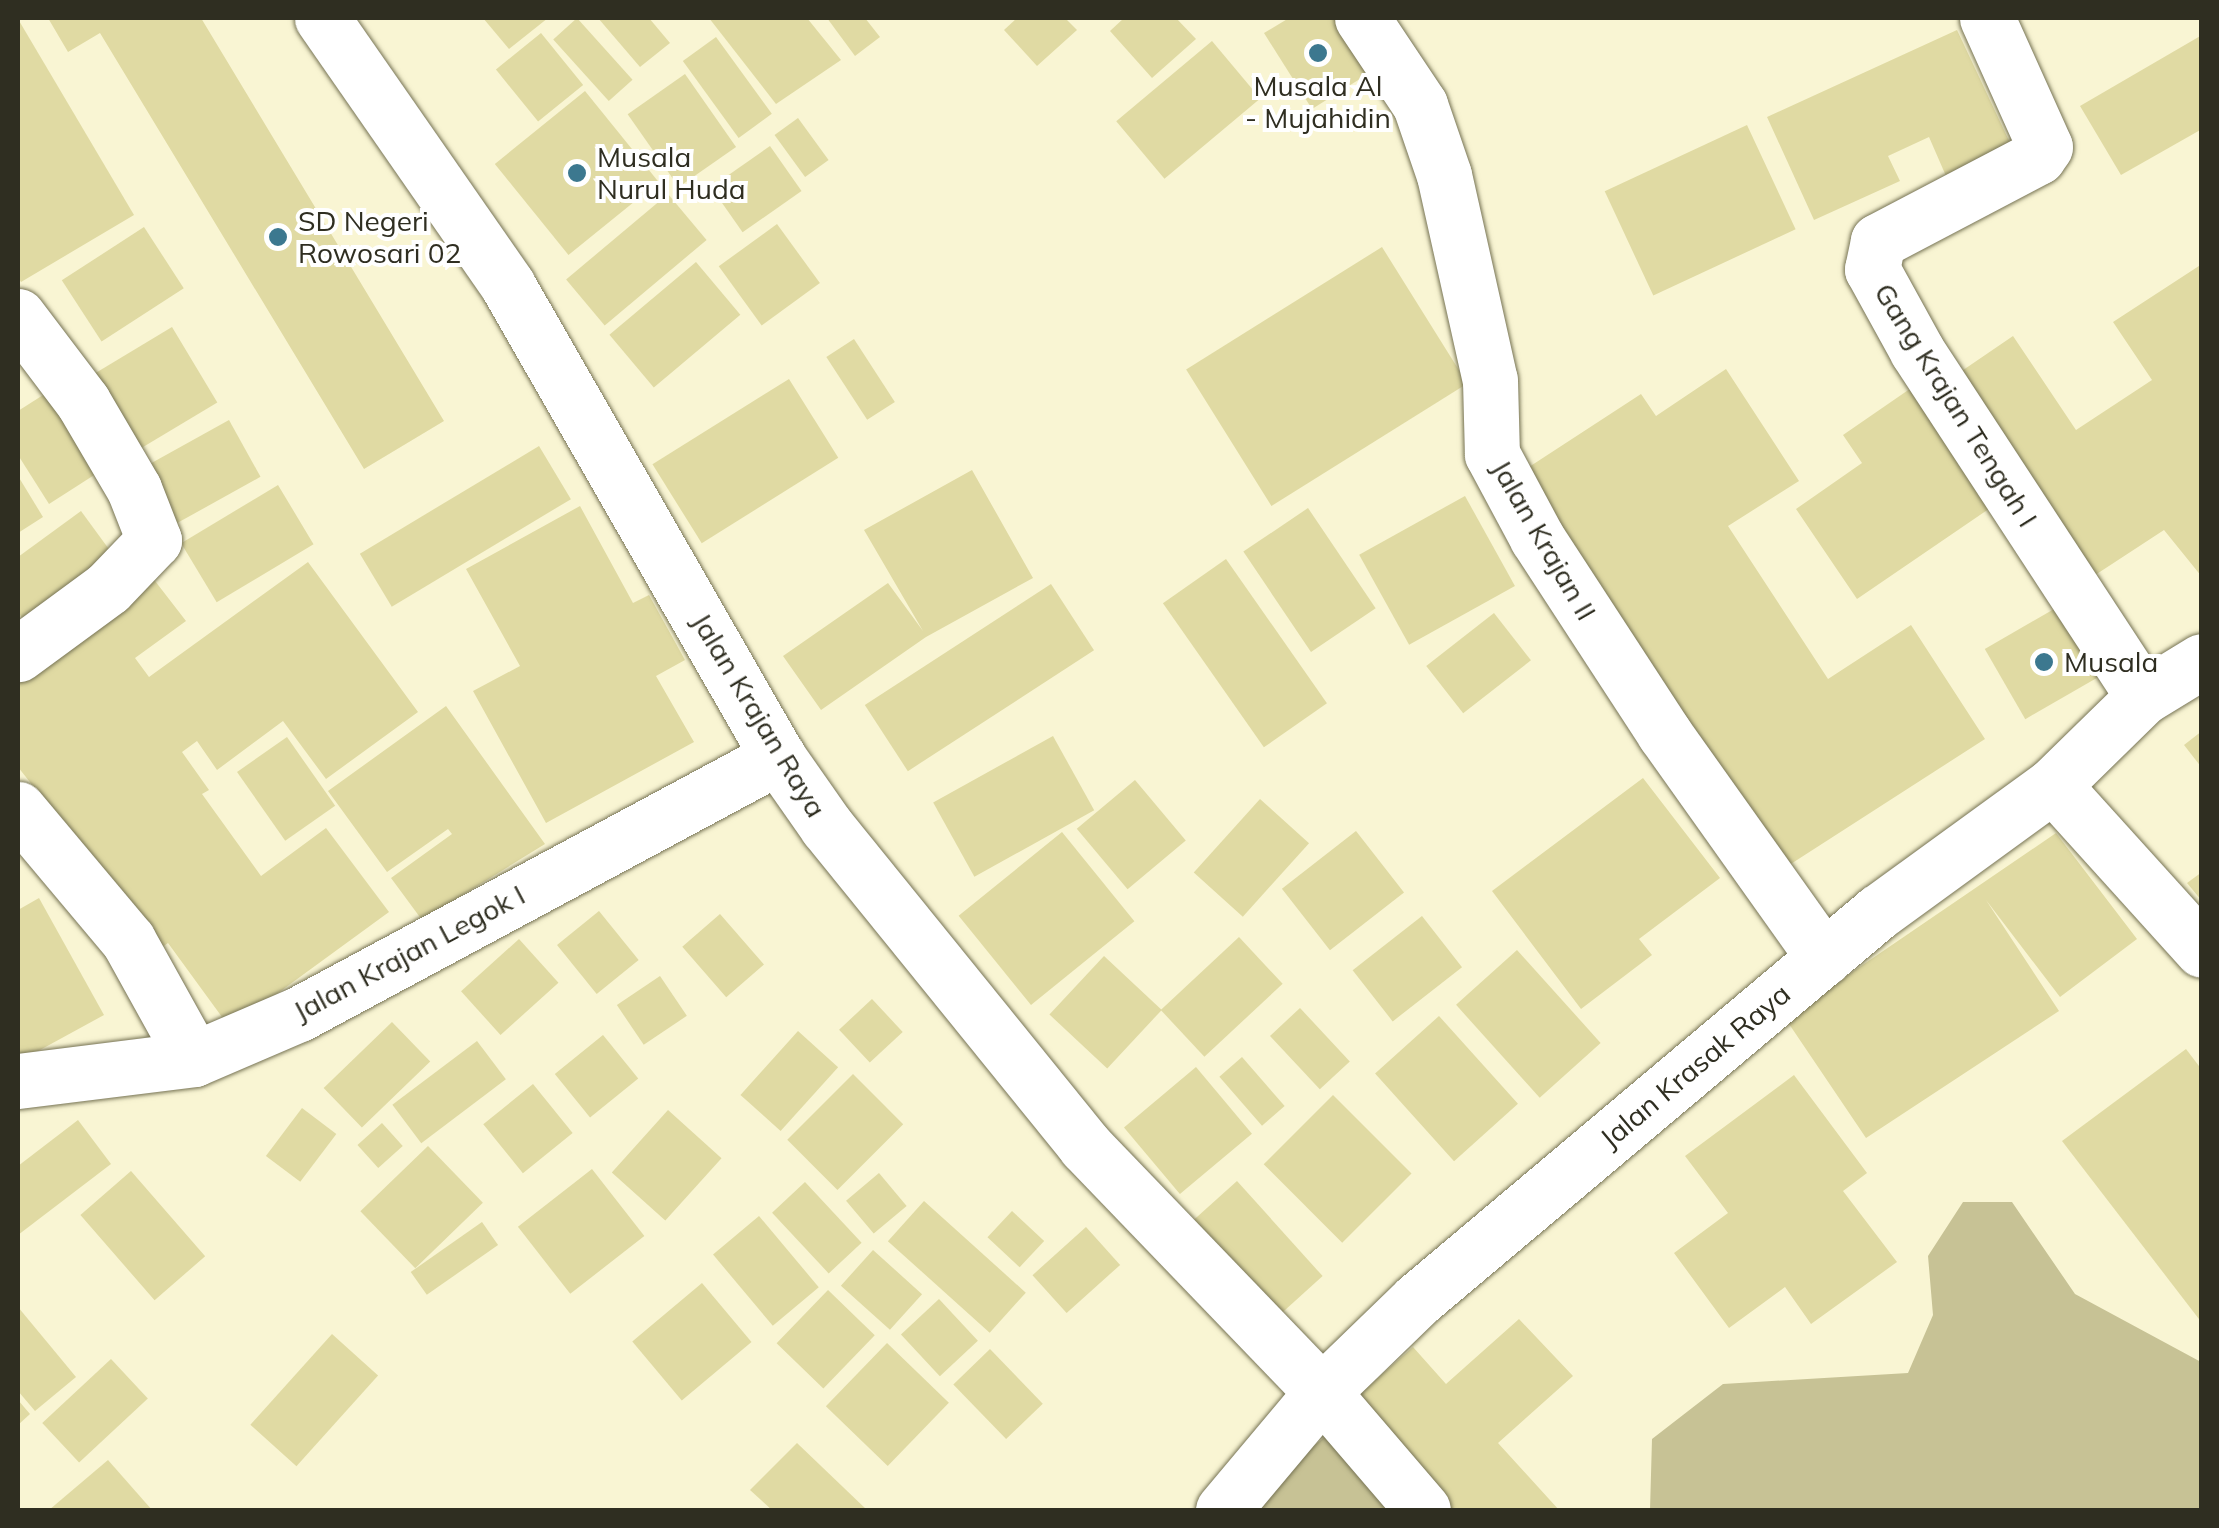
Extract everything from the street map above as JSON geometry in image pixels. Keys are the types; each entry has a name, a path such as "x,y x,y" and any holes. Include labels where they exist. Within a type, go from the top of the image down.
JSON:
{"street":[{"name":"Jalan Krajan Raya","path":"322,18 508,286 778,757 904,929 1085,1146 1322,1392 1424,1510"},
{"name":"Jalan Krajan II","path":"1362,18 1420,104 1444,174 1490,380 1492,454 1538,538 1664,732 1824,958"},
{"name":"Gang Krajan Tengah I","path":"1986,18 2041,127 2043,152 1878,240 1872,269 1917,351 2143,696"},
{"path":"18,316 83,402 134,490 154,540 108,588 18,654"},
{"name":"Jalan Krasak Raya","path":"1223,1510 1322,1392 1417,1300 1824,958 2053,785 2143,696 2202,661"},
{"name":"Jalan Krajan Legok I","path":"18,1081 194,1059 299,1014 778,757"},
{"path":"2053,785 2202,950"},
{"path":"18,809 128,940 194,1059"}],"shaded area":[{"path":"1963,1202 2012,1202 2075,1294 2201,1362 2201,1510 1650,1510 1652,1439 1723,1384 1908,1373 1933,1315 1928,1256"},
{"path":"1327,1435 1392,1510 1263,1510 1252,1497"}],"building":[{"name":"SD Negeri Rowosari 02","path":"48,18 201,18 444,421 364,469 100,33 68,52"},
{"path":"483,18 548,18 509,49"},
{"path":"577,18 633,80 609,101 553,39"},
{"path":"598,18 649,18 670,43 640,67"},
{"path":"709,18 807,18 841,60 776,104"},
{"path":"827,18 865,18 880,37 855,56"},
{"path":"1017,18 1065,18 1077,30 1037,66 1004,30"},
{"path":"1124,18 1176,18 1196,39 1152,78 1110,31"},
{"name":"Musala Al - Mujahidin","path":"1289,18 1337,18 1371,72 1312,109 1264,33"},
{"path":"18,19 134,215 21,282 18,277"},
{"path":"1957,30 2012,147 1946,176 1929,137 1888,156 1900,181 1814,220 1767,117"},
{"path":"541,33 583,85 538,122 496,70"},
{"path":"2202,35 2202,129 2121,175 2080,106"},
{"path":"716,37 772,114 739,138 683,61"},
{"path":"1212,41 1260,98 1164,179 1116,121"},
{"path":"685,74 736,147 679,187 628,114"},
{"name":"Musala Nurul Huda","path":"585,91 659,182 568,255 495,164"},
{"path":"798,118 829,160 805,177 775,135"},
{"path":"1747,125 1796,229 1653,296 1605,191"},
{"path":"770,146 802,191 743,232 711,187"},
{"path":"668,194 707,240 605,325 566,279"},
{"path":"777,224 820,283 762,325 719,266"},
{"path":"144,227 184,288 102,342 62,280"},
{"path":"1382,247 1467,384 1271,506 1186,369"},
{"path":"696,262 740,315 654,387 609,335"},
{"path":"2202,264 2202,577 2164,530 2086,581 1950,379 2013,336 2076,430 2152,380 2113,322"},
{"path":"172,327 217,402 123,459 78,384"},
{"path":"854,339 895,402 867,420 826,357"},
{"path":"1726,369 1799,481 1728,526 1828,679 1911,625 1985,739 1783,869 1523,471 1641,394 1656,416"},
{"path":"789,379 838,458 702,543 652,464"},
{"path":"62,383 113,463 49,504 18,455 18,411"},
{"path":"1917,384 1999,502 1857,599 1796,509 1862,463 1843,435"},
{"path":"229,420 261,477 170,527 139,470"},
{"path":"539,446 571,499 392,607 360,554"},
{"path":"972,470 1033,578 926,637 821,710 783,656 888,583 923,631 864,530"},
{"path":"18,476 43,517 18,533"},
{"path":"278,485 314,544 217,602 181,543"},
{"path":"1465,496 1515,586 1409,645 1359,555"},
{"path":"580,506 633,603 649,595 685,660 656,676 694,742 546,823 473,691 520,666 466,569"},
{"path":"1308,508 1376,608 1311,652 1243,552"},
{"path":"81,511 122,567 32,632 18,612 18,557"},
{"path":"1226,559 1327,703 1264,747 1163,603"},
{"path":"308,562 418,712 326,779 283,721 217,770 197,741 182,752 209,790 202,794 261,876 326,828 389,912 230,1028 168,943 161,948 18,767 18,662 145,568 186,621 135,658 149,677"},
{"path":"1051,584 1094,650 908,771 865,705"},
{"name":"Musala","path":"2061,605 2102,675 2025,719 1985,649"},
{"path":"1494,613 1531,660 1463,713 1426,666"},
{"path":"446,706 545,844 422,920 391,878 452,834 448,829 387,872 328,791"},
{"path":"2202,731 2202,768 2184,745"},
{"path":"1053,736 1094,810 974,877 933,802"},
{"path":"287,737 335,806 285,841 237,772"},
{"path":"1643,778 1720,878 1639,939 1652,955 1581,1009 1492,891"},
{"path":"1135,780 1186,841 1128,889 1077,829"},
{"path":"1260,799 1309,843 1243,917 1194,873"},
{"path":"1356,831 1404,892 1330,950 1282,889"},
{"path":"1062,832 1134,921 1031,1005 959,916"},
{"path":"2056,833 2137,939 2060,997 1986,900 2059,1011 1866,1138 1785,1018"},
{"path":"2202,872 2202,901 2187,883"},
{"path":"39,898 104,1015 18,1062 18,910"},
{"path":"599,911 639,960 597,994 557,945"},
{"path":"720,914 764,965 726,997 682,947"},
{"path":"1422,916 1462,967 1393,1021 1353,970"},
{"path":"1239,937 1283,984 1204,1057 1161,1010"},
{"path":"519,939 558,983 501,1035 461,991"},
{"path":"1517,950 1601,1043 1540,1098 1456,1005"},
{"path":"1104,956 1162,1010 1107,1068 1049,1015"},
{"path":"660,976 687,1016 644,1045 617,1005"},
{"path":"872,999 903,1032 870,1063 839,1030"},
{"path":"1300,1008 1350,1061 1320,1089 1270,1036"},
{"path":"1439,1016 1518,1104 1454,1161 1375,1074"},
{"path":"392,1022 430,1062 362,1128 324,1088"},
{"path":"798,1031 838,1067 781,1131 740,1095"},
{"path":"603,1035 638,1079 590,1118 555,1074"},
{"path":"477,1041 506,1079 421,1143 392,1105"},
{"path":"2186,1049 2202,1070 2202,1323 2062,1141"},
{"path":"1242,1057 1285,1106 1262,1126 1219,1077"},
{"path":"1196,1067 1252,1134 1180,1194 1124,1127"},
{"path":"853,1074 903,1124 837,1190 787,1140"},
{"path":"1794,1075 1867,1173 1843,1191 1897,1262 1811,1324 1785,1287 1729,1328 1674,1253 1728,1213 1685,1156"},
{"path":"533,1084 573,1133 523,1173 483,1124"},
{"path":"1333,1095 1411,1173 1342,1243 1264,1164"},
{"path":"302,1108 336,1134 300,1182 266,1156"},
{"path":"668,1110 722,1158 665,1221 612,1172"},
{"path":"78,1120 111,1164 18,1235 18,1166"},
{"path":"382,1123 403,1146 378,1168 357,1145"},
{"path":"428,1146 483,1203 415,1268 360,1211"},
{"path":"592,1169 644,1236 570,1294 518,1227"},
{"path":"131,1171 205,1256 155,1300 80,1215"},
{"path":"879,1173 907,1206 874,1234 846,1201"},
{"path":"1237,1181 1323,1276 1280,1315 1194,1220"},
{"path":"805,1182 862,1243 829,1273 772,1213"},
{"path":"924,1201 1026,1293 990,1333 888,1241"},
{"path":"1012,1211 1044,1241 1020,1267 987,1237"},
{"path":"759,1216 819,1287 773,1326 713,1255"},
{"path":"482,1222 498,1245 427,1295 411,1272"},
{"path":"1086,1227 1120,1265 1067,1313 1032,1275"},
{"path":"873,1250 922,1294 890,1330 841,1286"},
{"path":"702,1283 751,1342 682,1400 632,1341"},
{"path":"828,1290 875,1335 823,1388 777,1343"},
{"path":"939,1299 978,1341 940,1376 901,1334"},
{"path":"18,1307 76,1377 35,1411 18,1391"},
{"path":"1519,1319 1573,1376 1498,1443 1559,1510 1440,1510 1346,1406 1413,1347 1446,1384"},
{"path":"332,1334 378,1375 296,1466 250,1425"},
{"path":"887,1343 949,1403 888,1466 826,1406"},
{"path":"990,1349 1043,1404 1006,1439 953,1384"},
{"path":"111,1359 148,1398 79,1463 42,1423"},
{"path":"18,1400 30,1414 18,1425"},
{"path":"797,1443 867,1510 772,1510 750,1490"},
{"path":"108,1460 152,1510 49,1510"}],"place":[{"name":"Musala Al - Mujahidin","path":"1318,53"},
{"name":"Musala Nurul Huda","path":"577,173"},
{"name":"SD Negeri Rowosari 02","path":"278,237"},
{"name":"Musala","path":"2044,662"}]}
